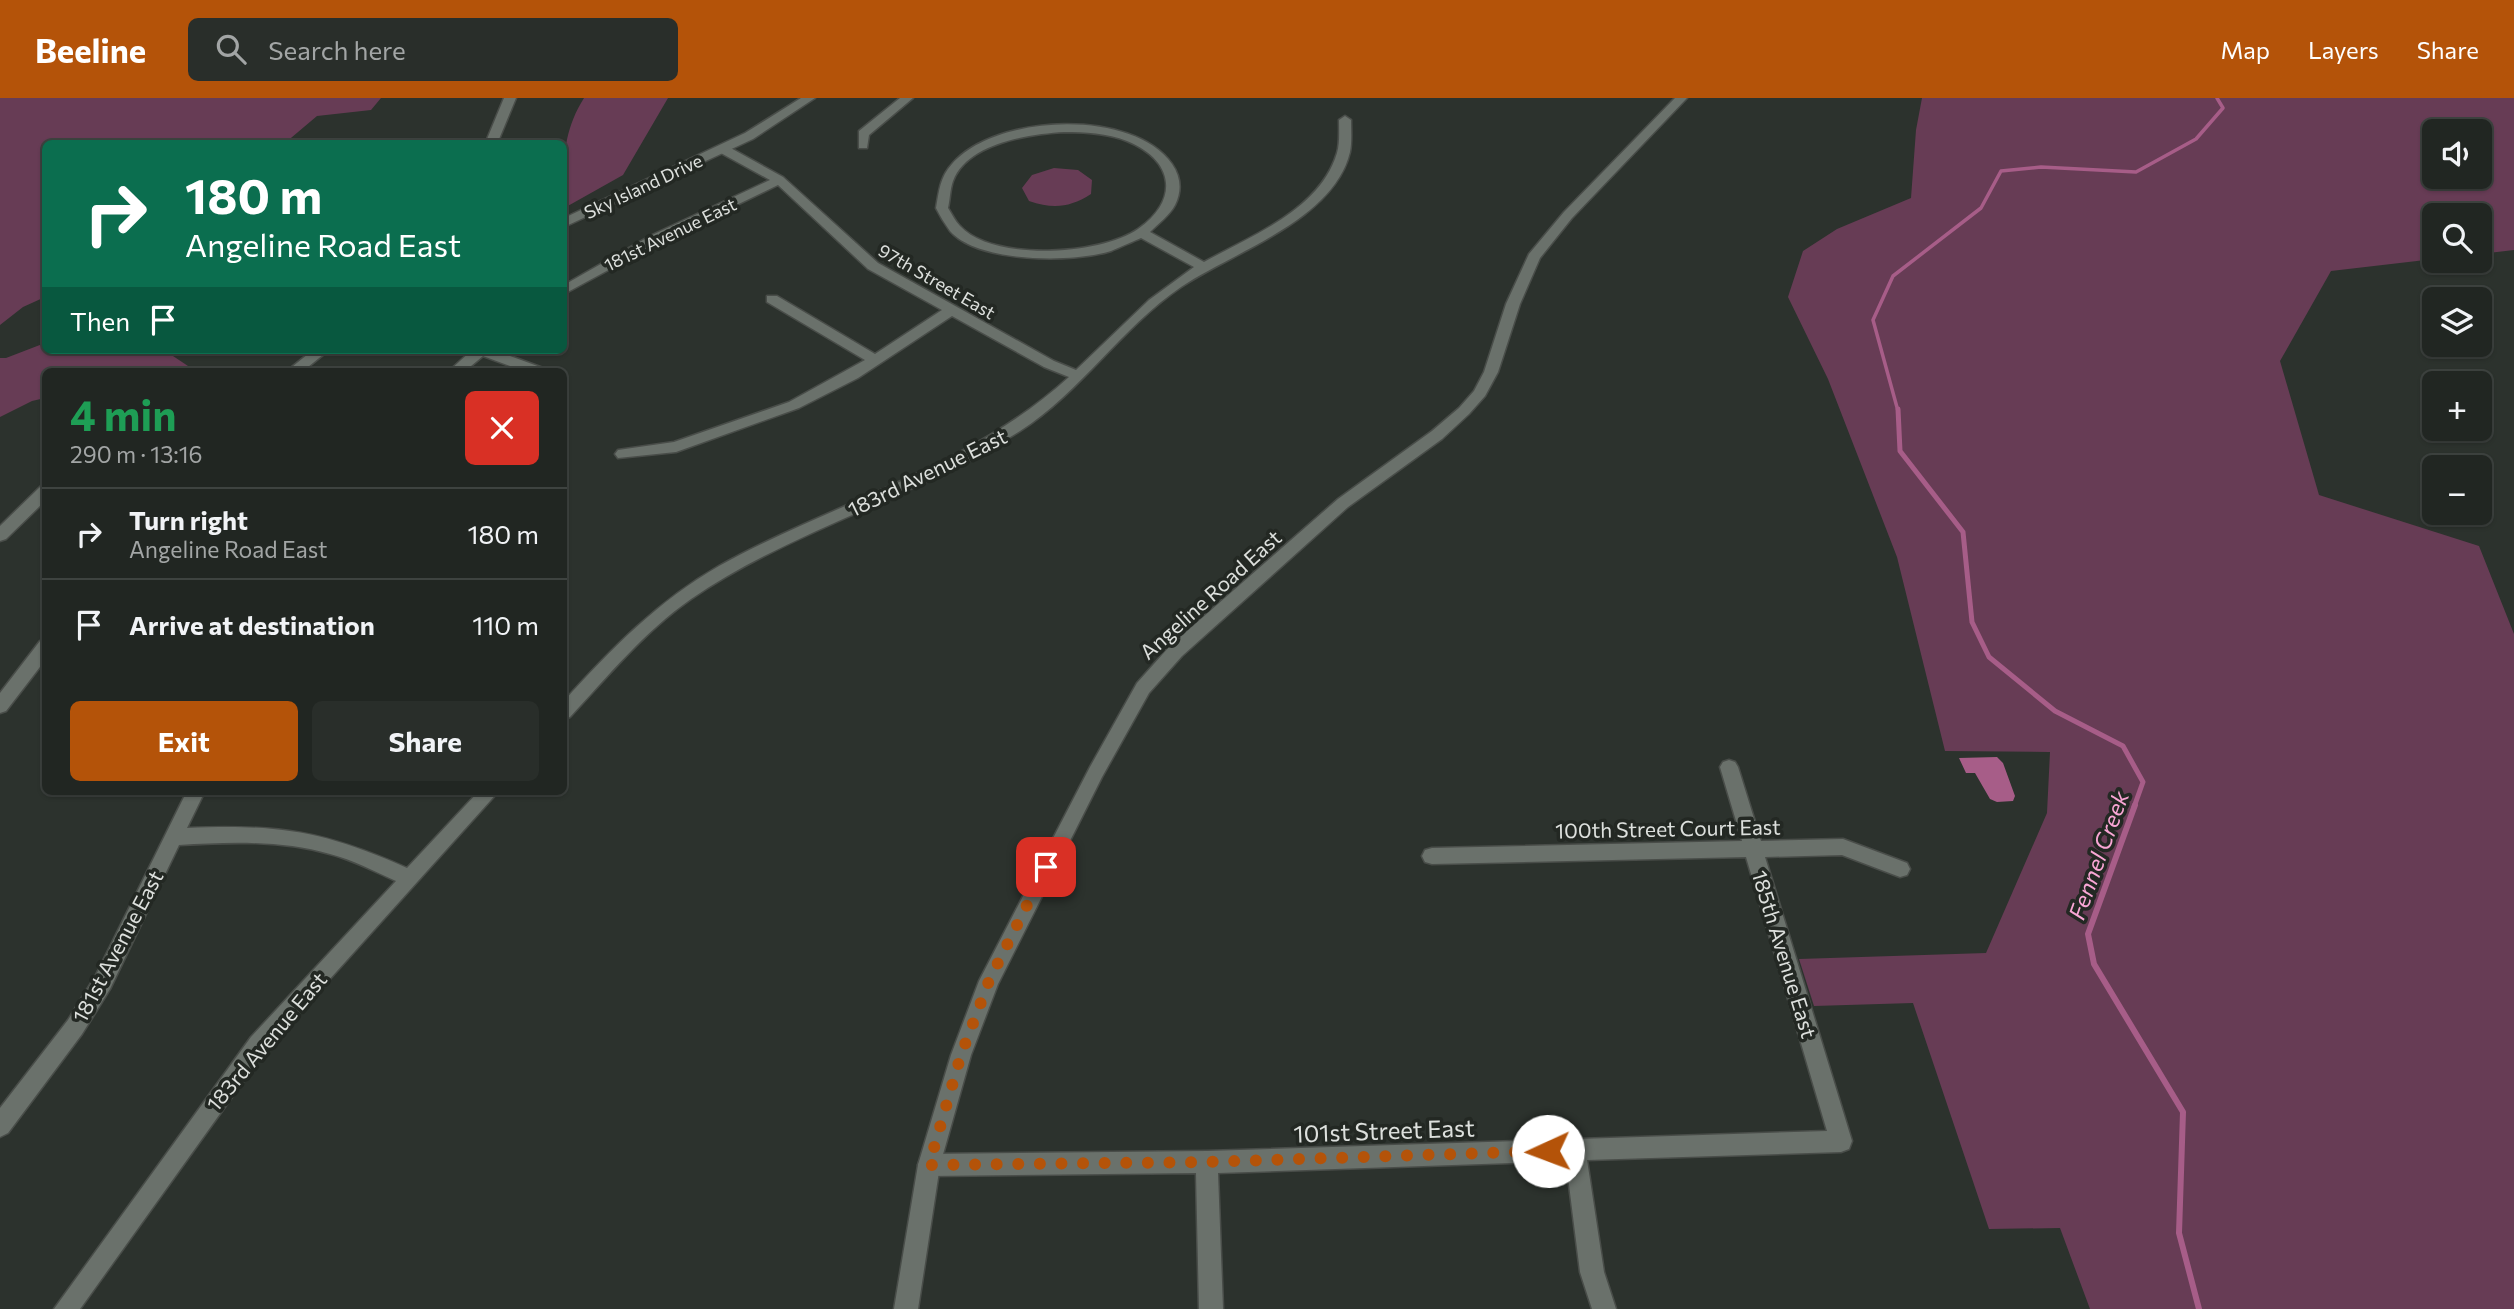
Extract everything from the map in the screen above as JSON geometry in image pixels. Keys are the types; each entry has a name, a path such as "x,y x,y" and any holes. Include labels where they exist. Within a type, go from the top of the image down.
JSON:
{"street":[{"path":"493,140 510,98"},
{"name":"Sky Island Drive","path":"567,222 723,149 809,98"},
{"path":"863,145 863,134 907,98"},
{"name":"Angeline Road East","path":"906,1309 929,1165 961,1055 989,981 1091,782 1143,688 1176,651 1343,503 1437,435 1464,411 1480,393 1491,372 1513,304 1534,257 1569,215 1681,98"},
{"name":"183rd Avenue East","path":"567,709 626,645 654,619 694,589 748,558 982,448 1041,409 1154,304 1203,267 1288,220 1325,188 1343,157 1346,141 1345,120"},
{"path":"1047,129 1098,130 1142,144 1163,160 1172,176 1174,186 1170,204 1163,215 1142,233 1112,247 1077,255 1040,257 1004,252 984,246 958,230 946,215 942,194 944,185 955,168 993,142 1047,129"},
{"name":"97th Street East","path":"723,149 779,180 865,260 1049,363 1079,376"},
{"name":"181st Avenue East","path":"567,288 645,244 779,180"},
{"path":"1142,233 1203,267"},
{"path":"772,299 875,360"},
{"path":"623,454 676,447 782,409 827,389 952,310"},
{"path":"298,368 317,354"},
{"path":"459,368 475,354"},
{"path":"491,354 530,368"},
{"path":"0,535 42,493"},
{"path":"0,706 42,651"},
{"name":"185th Avenue East","path":"1729,767 1841,1141"},
{"name":"181st Avenue East","path":"0,1126 75,1027 103,982 194,795"},
{"name":"183rd Avenue East","path":"65,1309 258,1044 486,795"},
{"path":"174,837 241,834 306,840 354,853 410,878"},
{"name":"100th Street Court East","path":"1432,856 1843,848 1900,869"},
{"name":"101st Street East","path":"929,1165 1207,1162 1841,1141"},
{"path":"1575,1150 1592,1272 1604,1309"},
{"path":"1207,1162 1211,1309"}],"shaded area":[{"path":"0,98 381,98 371,110 317,116 289,140 42,140 42,298 23,307 0,325"},
{"path":"584,98 668,98 623,175 567,206 567,140"},
{"path":"1922,98 2514,98 2514,250 2492,253 2492,203 2422,203 2422,260 2331,271 2280,361 2319,495 2479,546 2514,634 2514,1309 2090,1309 2060,1228 1989,1229 1913,1003 1814,1006 1799,959 1986,953 2047,813 2050,752 1945,751 1897,557 1828,379 1788,297 1803,251 1837,229 1911,198 1916,130"},
{"path":"1054,168 1078,170 1092,180 1091,194 1061,206 1029,201 1022,188 1032,175"},
{"path":"42,344 42,354 170,354 188,366 42,368 42,399 0,417 0,358"},
{"path":"1997,757 2003,763 2015,796 2013,801 1997,802 1990,799 1975,773 1966,773 1959,758"}],"waterway":[{"name":"Fennel Creek","path":"1898,411 1873,320 1893,276 1981,208 2001,171 2041,167 2136,172 2196,139 2223,108 2217,98"},
{"name":"Fennel Creek","path":"1898,409 1900,451 1963,532 1972,622 1989,657 2055,711 2123,746 2143,782 2134,807"},
{"name":"Fennel Creek","path":"2135,805 2088,934 2094,964 2183,1112 2179,1233 2199,1309"}],"route":[{"path":"1046,867 989,981 961,1055 929,1165 1207,1162 1548,1151"}]}
